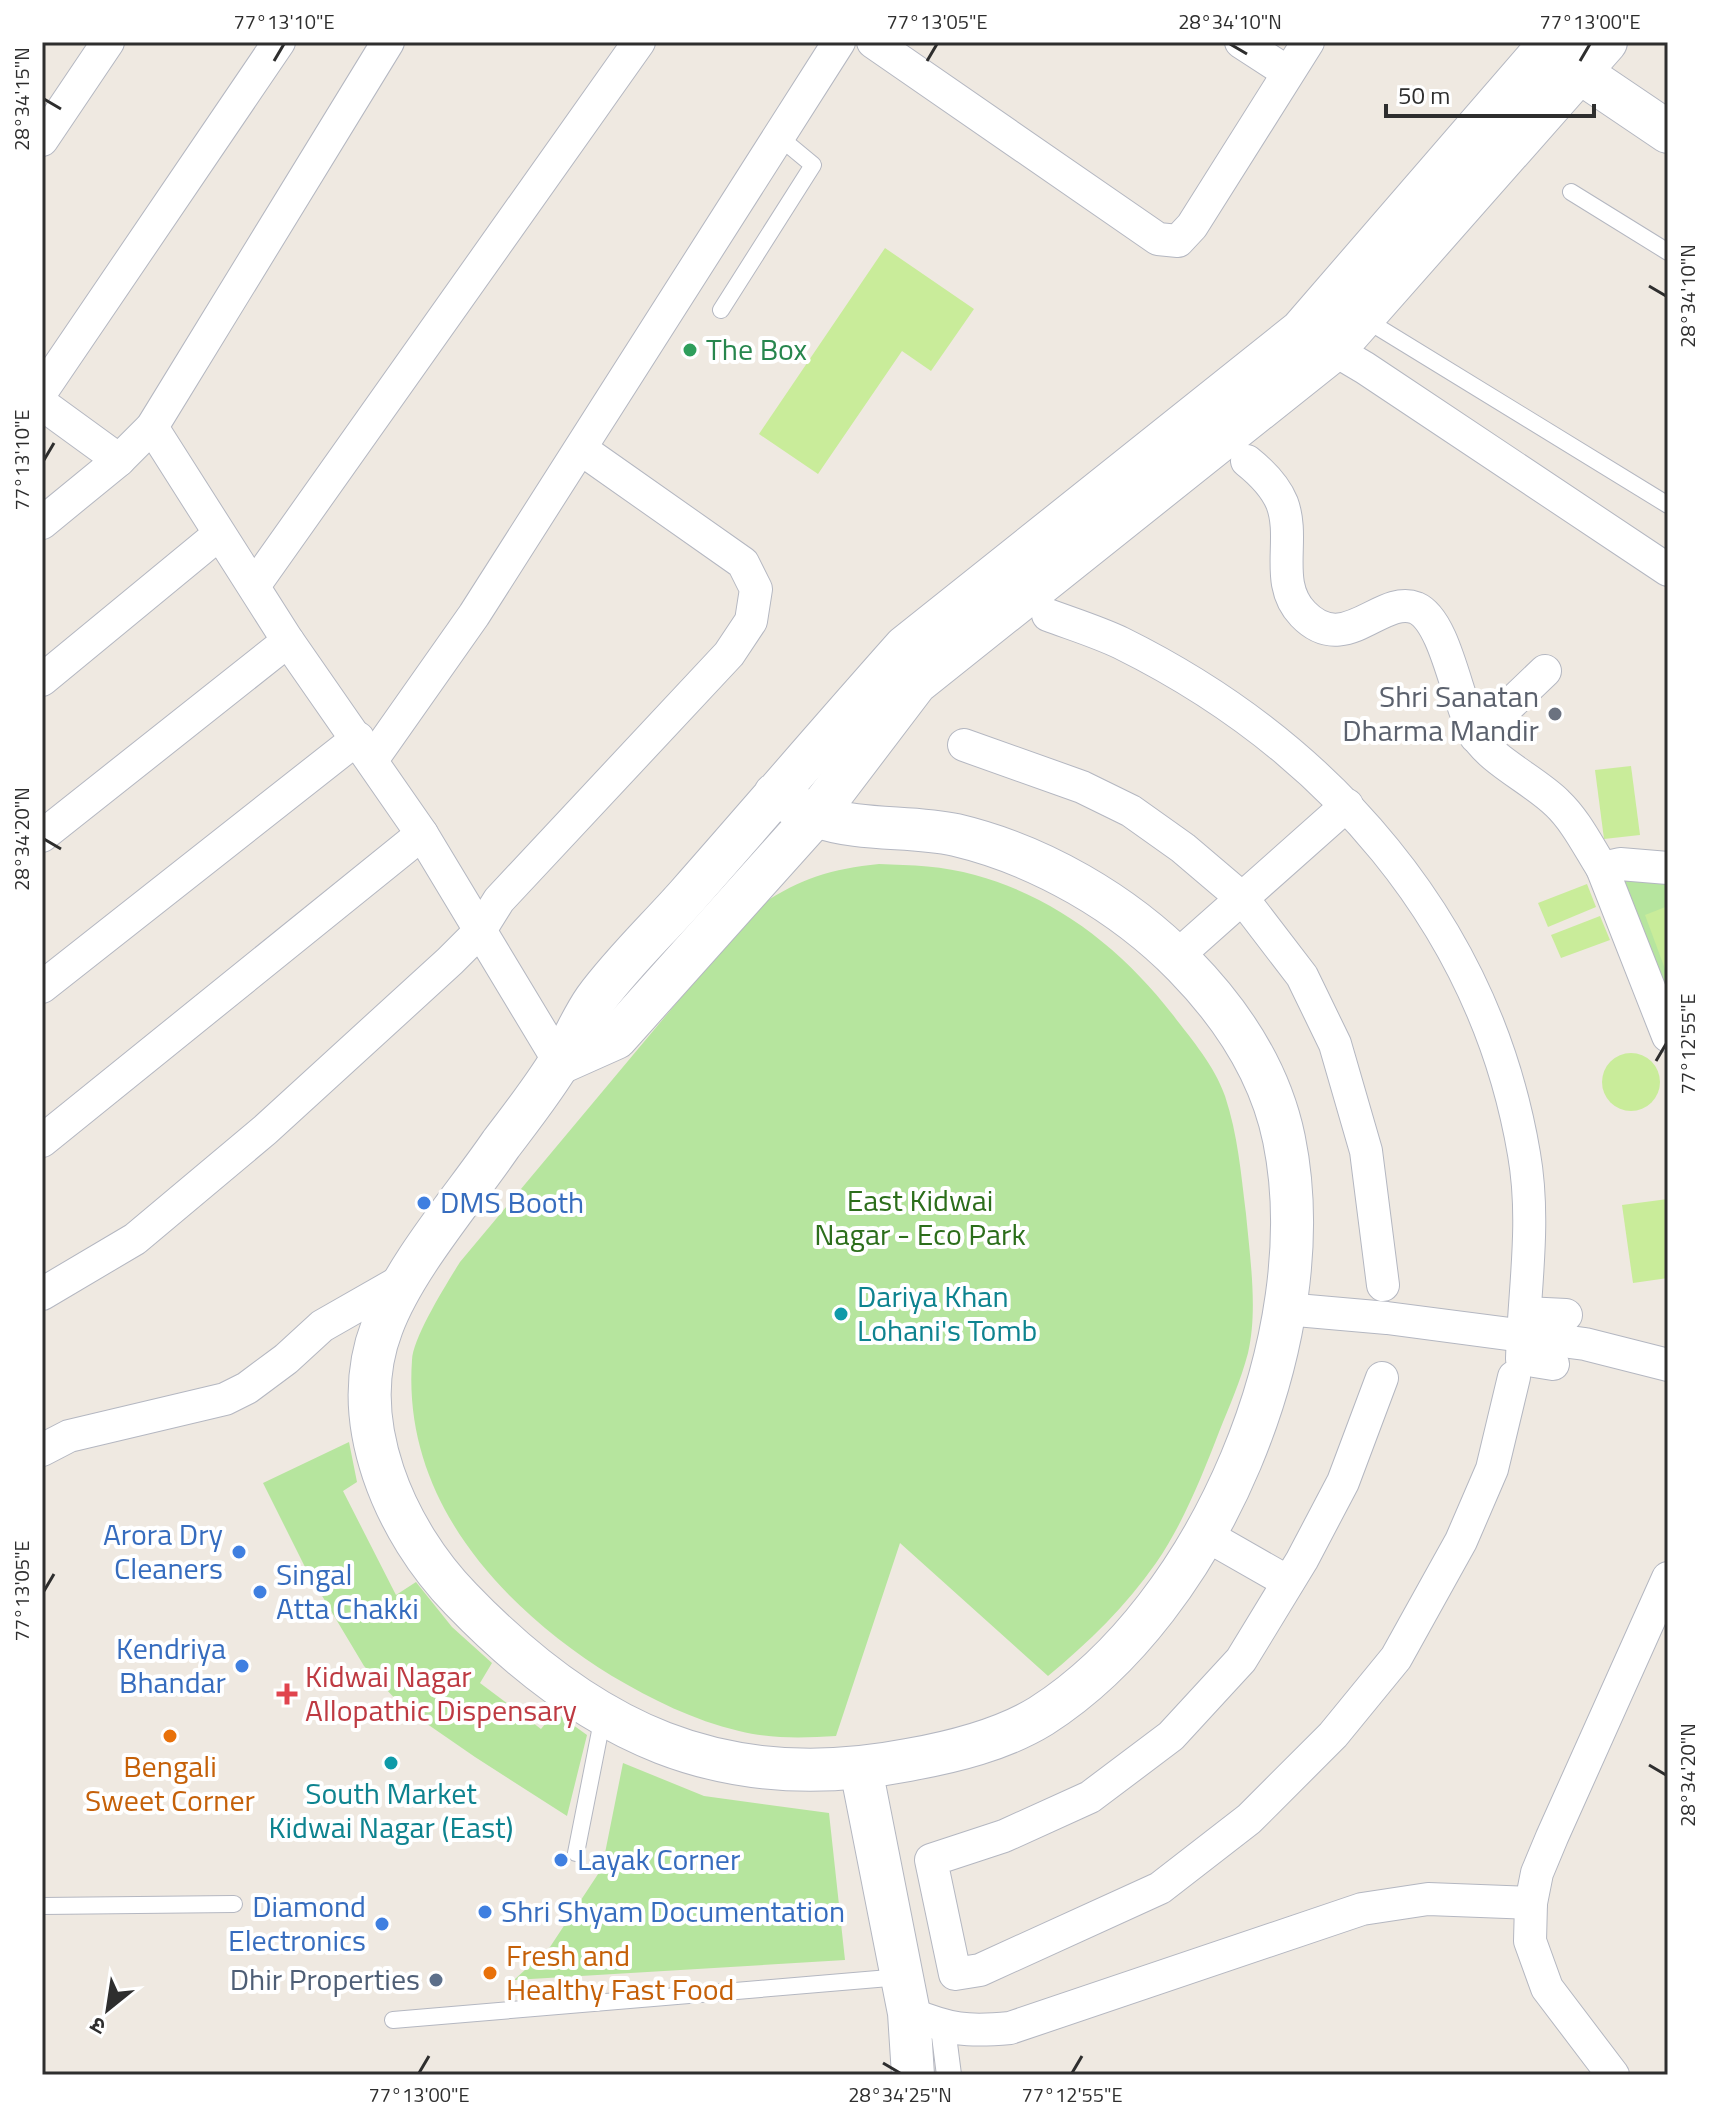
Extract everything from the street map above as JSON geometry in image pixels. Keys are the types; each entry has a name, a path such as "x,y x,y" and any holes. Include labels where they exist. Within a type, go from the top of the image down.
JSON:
{"street":[{"path":"42,140 108,42"},
{"path":"42,391 279,42"},
{"path":"42,523 119,460 152,427 388,42"},
{"path":"254,586 639,42"},
{"path":"42,987 365,749 474,615 839,42"},
{"path":"873,42 1158,239 1178,241 1192,226 1308,42"},
{"path":"1241,42 1287,72"},
{"path":"560,1063 616,1038 815,816 916,683 1318,340 1544,44 1593,58 1668,132"},
{"path":"775,794 815,816 884,829 951,834 1014,853 1077,884 1134,922 1176,957 1228,1013 1262,1074 1283,1136 1292,1209 1285,1309 1255,1425 1204,1534 1159,1603 1078,1689 1035,1720 987,1740 949,1751 861,1769 783,1770 722,1762 673,1749 604,1715 549,1680 481,1620 450,1588 427,1557 389,1490 376,1448 371,1408 371,1371 381,1328 406,1278 560,1063 594,1001 775,794 905,647 1318,340 1363,318 1593,58"},
{"path":"1318,340 1668,570"},
{"path":"42,404 119,460"},
{"path":"152,427 288,641 422,834 560,1063"},
{"path":"42,1294 124,1246 159,1219 265,1130 479,932 499,900 729,654 751,621 756,589 743,563 581,449"},
{"path":"1247,461 1262,473 1283,505 1286,581 1293,600 1304,616 1322,627 1341,630 1361,625 1397,606 1414,607 1438,629 1463,712 1476,737 1559,804 1602,868 1668,1036"},
{"path":"42,680 218,535"},
{"path":"1048,615 1120,643 1202,689 1278,745 1347,805 1421,894 1470,985 1507,1079 1525,1157 1530,1226 1522,1359 1553,1364"},
{"path":"42,836 288,641"},
{"path":"1476,737 1545,671"},
{"path":"964,745 1082,787 1131,811 1183,848 1243,899 1302,976 1335,1044 1366,1151 1383,1285"},
{"path":"1176,957 1347,805"},
{"path":"42,1141 422,834"},
{"path":"1602,868 1620,864 1668,868"},
{"path":"42,1450 69,1436 225,1399 247,1388 286,1359 322,1326 406,1278"},
{"path":"1285,1309 1387,1318 1524,1324 1566,1315"},
{"path":"1524,1324 1585,1344 1668,1365"},
{"path":"1382,1378 1343,1482 1288,1582 1241,1660 1171,1736 1090,1797 1004,1836 931,1860 955,1974 980,1970 1160,1888 1249,1819 1333,1735 1396,1658 1461,1541 1492,1469 1514,1377"},
{"path":"1204,1534 1288,1582"},
{"path":"1613,2075 1547,1988 1530,1941 1531,1903 1537,1873 1552,1837 1663,1601"},
{"path":"861,1769 918,2006 949,2075"},
{"path":"918,2006 974,2032 1010,2028 1362,1909 1428,1899 1531,1903"},
{"path":"913,2075 918,2006"}],"lane":[{"path":"721,310 813,165 778,136"},
{"path":"1571,192 1668,252"},
{"path":"1363,318 1668,505"},
{"path":"576,1853 604,1715"},
{"path":"42,1906 234,1904"},
{"path":"393,2020 918,2006"}],"green space":[{"path":"885,248 974,309 931,371 902,351 818,474 759,434"},
{"path":"1631,766 1640,835 1604,839 1595,770"},
{"name":"East Kidwai Nagar - Eco Park","path":"879,864 927,866 963,872 1033,897 1085,928 1109,948 1132,968 1173,1015 1215,1074 1233,1125 1251,1266 1251,1337 1242,1373 1206,1466 1166,1548 1119,1609 1048,1676 900,1543 836,1736 763,1735 739,1731 689,1715 612,1676 571,1648 497,1583 467,1545 442,1503 423,1459 413,1411 412,1360 424,1324 460,1262 755,909 799,883 844,869"},
{"path":"1616,872 1668,879 1668,1010"},
{"path":"1587,884 1596,907 1548,927 1538,903"},
{"path":"1668,906 1668,968 1665,969 1645,915"},
{"path":"1600,916 1610,940 1561,958 1551,935"},
{"path":"1631,1053 1642,1055 1651,1062 1658,1071 1658,1093 1651,1102 1642,1109 1631,1111 1620,1109 1611,1102 1604,1093 1602,1082 1604,1071 1611,1062 1620,1055"},
{"path":"1668,1199 1668,1278 1633,1283 1622,1205"},
{"path":"349,1442 357,1482 343,1491 396,1595 416,1582 452,1627 492,1663 480,1683 541,1729 555,1712 587,1735 567,1816 404,1708 364,1666 306,1569 263,1483"},
{"path":"623,1763 704,1796 829,1813 845,1960 514,1980 550,1947 602,1868"}],"place":[{"name":"The Box","path":"690,350"},
{"name":"Shri Sanatan Dharma Mandir","path":"1555,714"},
{"name":"DMS Booth","path":"424,1203"},
{"name":"Dariya Khan Lohani's Tomb","path":"841,1314"},
{"name":"Arora Dry Cleaners","path":"239,1552"},
{"name":"Singal Atta Chakki","path":"260,1592"},
{"name":"Kendriya Bhandar","path":"242,1666"},
{"name":"Kidwai Nagar Allopathic Dispensary","path":"287,1694"},
{"name":"Bengali Sweet Corner","path":"170,1736"},
{"name":"South Market Kidwai Nagar (East)","path":"391,1763"},
{"name":"Layak Corner","path":"561,1860"},
{"name":"Shri Shyam Documentation","path":"485,1912"},
{"name":"Diamond Electronics","path":"382,1924"},
{"name":"Fresh and Healthy Fast Food","path":"490,1973"},
{"name":"Dhir Properties","path":"436,1980"}]}
